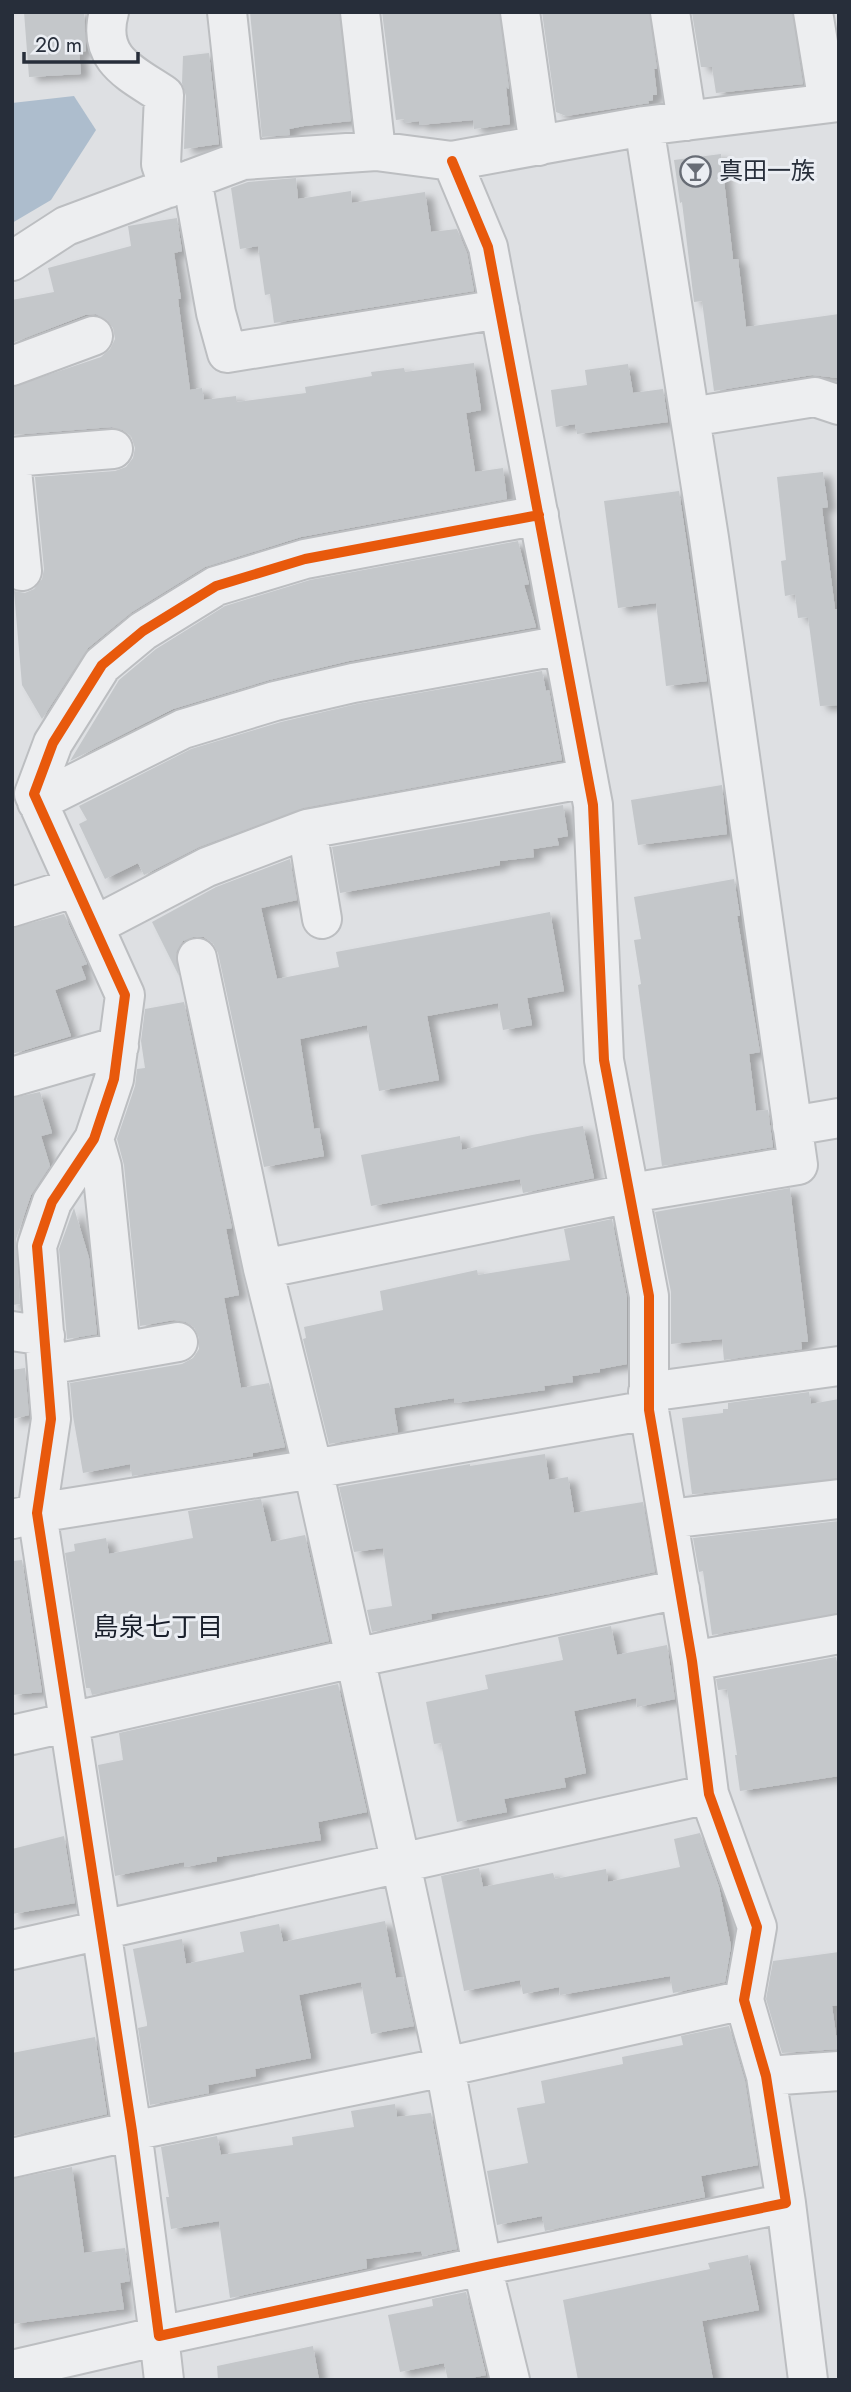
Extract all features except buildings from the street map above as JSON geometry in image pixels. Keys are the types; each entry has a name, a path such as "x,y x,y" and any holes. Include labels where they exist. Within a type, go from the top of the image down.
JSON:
{"street":[{"path":"109,12 104,30 116,62 164,95 161,164 181,184 227,353 500,309"},
{"path":"227,12 243,160"},
{"path":"360,12 376,152"},
{"path":"520,12 538,146"},
{"path":"670,12 687,121"},
{"path":"12,261 66,226 243,160 376,152 452,161 644,126 833,102 813,12"},
{"path":"263,1269 631,1193 797,1165 709,538 644,126"},
{"path":"452,161 488,247 593,805 604,1060 649,1296 649,1401 692,1661 709,1794 757,1927 744,2000 766,2076 786,2203 808,2380"},
{"path":"12,366 93,336"},
{"path":"690,417 815,397 839,405"},
{"path":"12,457 113,449"},
{"path":"12,470 22,571"},
{"path":"164,2380 132,2131 69,1723 25,1516 51,1419 35,1344 37,1245 52,1202 94,1139 114,1079 125,995 34,794 52,743 102,665 142,631 216,586 305,559 539,515"},
{"path":"37,802 183,729 223,717 353,683 562,645"},
{"path":"94,926 207,867 307,829 588,778"},
{"path":"307,829 322,919"},
{"path":"12,907 76,887"},
{"path":"197,958 263,1269 313,1469 401,1864 445,2067 482,2266 509,2380"},
{"path":"12,1077 119,1046"},
{"path":"792,1126 839,1118"},
{"path":"94,1139 102,1167 121,1352"},
{"path":"35,1344 121,1352 178,1342"},
{"path":"25,1516 313,1469 649,1401 839,1367"},
{"path":"668,1519 839,1499"},
{"path":"12,1735 354,1658 680,1589"},
{"path":"692,1661 839,1634"},
{"path":"12,1950 709,1794"},
{"path":"12,2158 445,2067 744,2000"},
{"path":"766,2076 839,2071"},
{"path":"12,2370 482,2266 786,2203"}],"water":[{"path":"74,96 96,130 51,200 12,223 12,103"}],"cycle path":[{"path":"452,161 488,247 593,805 604,1060 649,1296 649,1410 692,1661 709,1794 757,1927 744,2000 766,2076 786,2203 159,2336 132,2131 37,1513 51,1419 37,1246 52,1202 94,1139 114,1079 125,995 34,794 53,743 102,665 143,631 216,586 305,559 539,515"}],"place":[{"name":"真田一族","path":"696,171"}],"district":[{"name":"島泉七丁目","path":"158,1627"}]}
